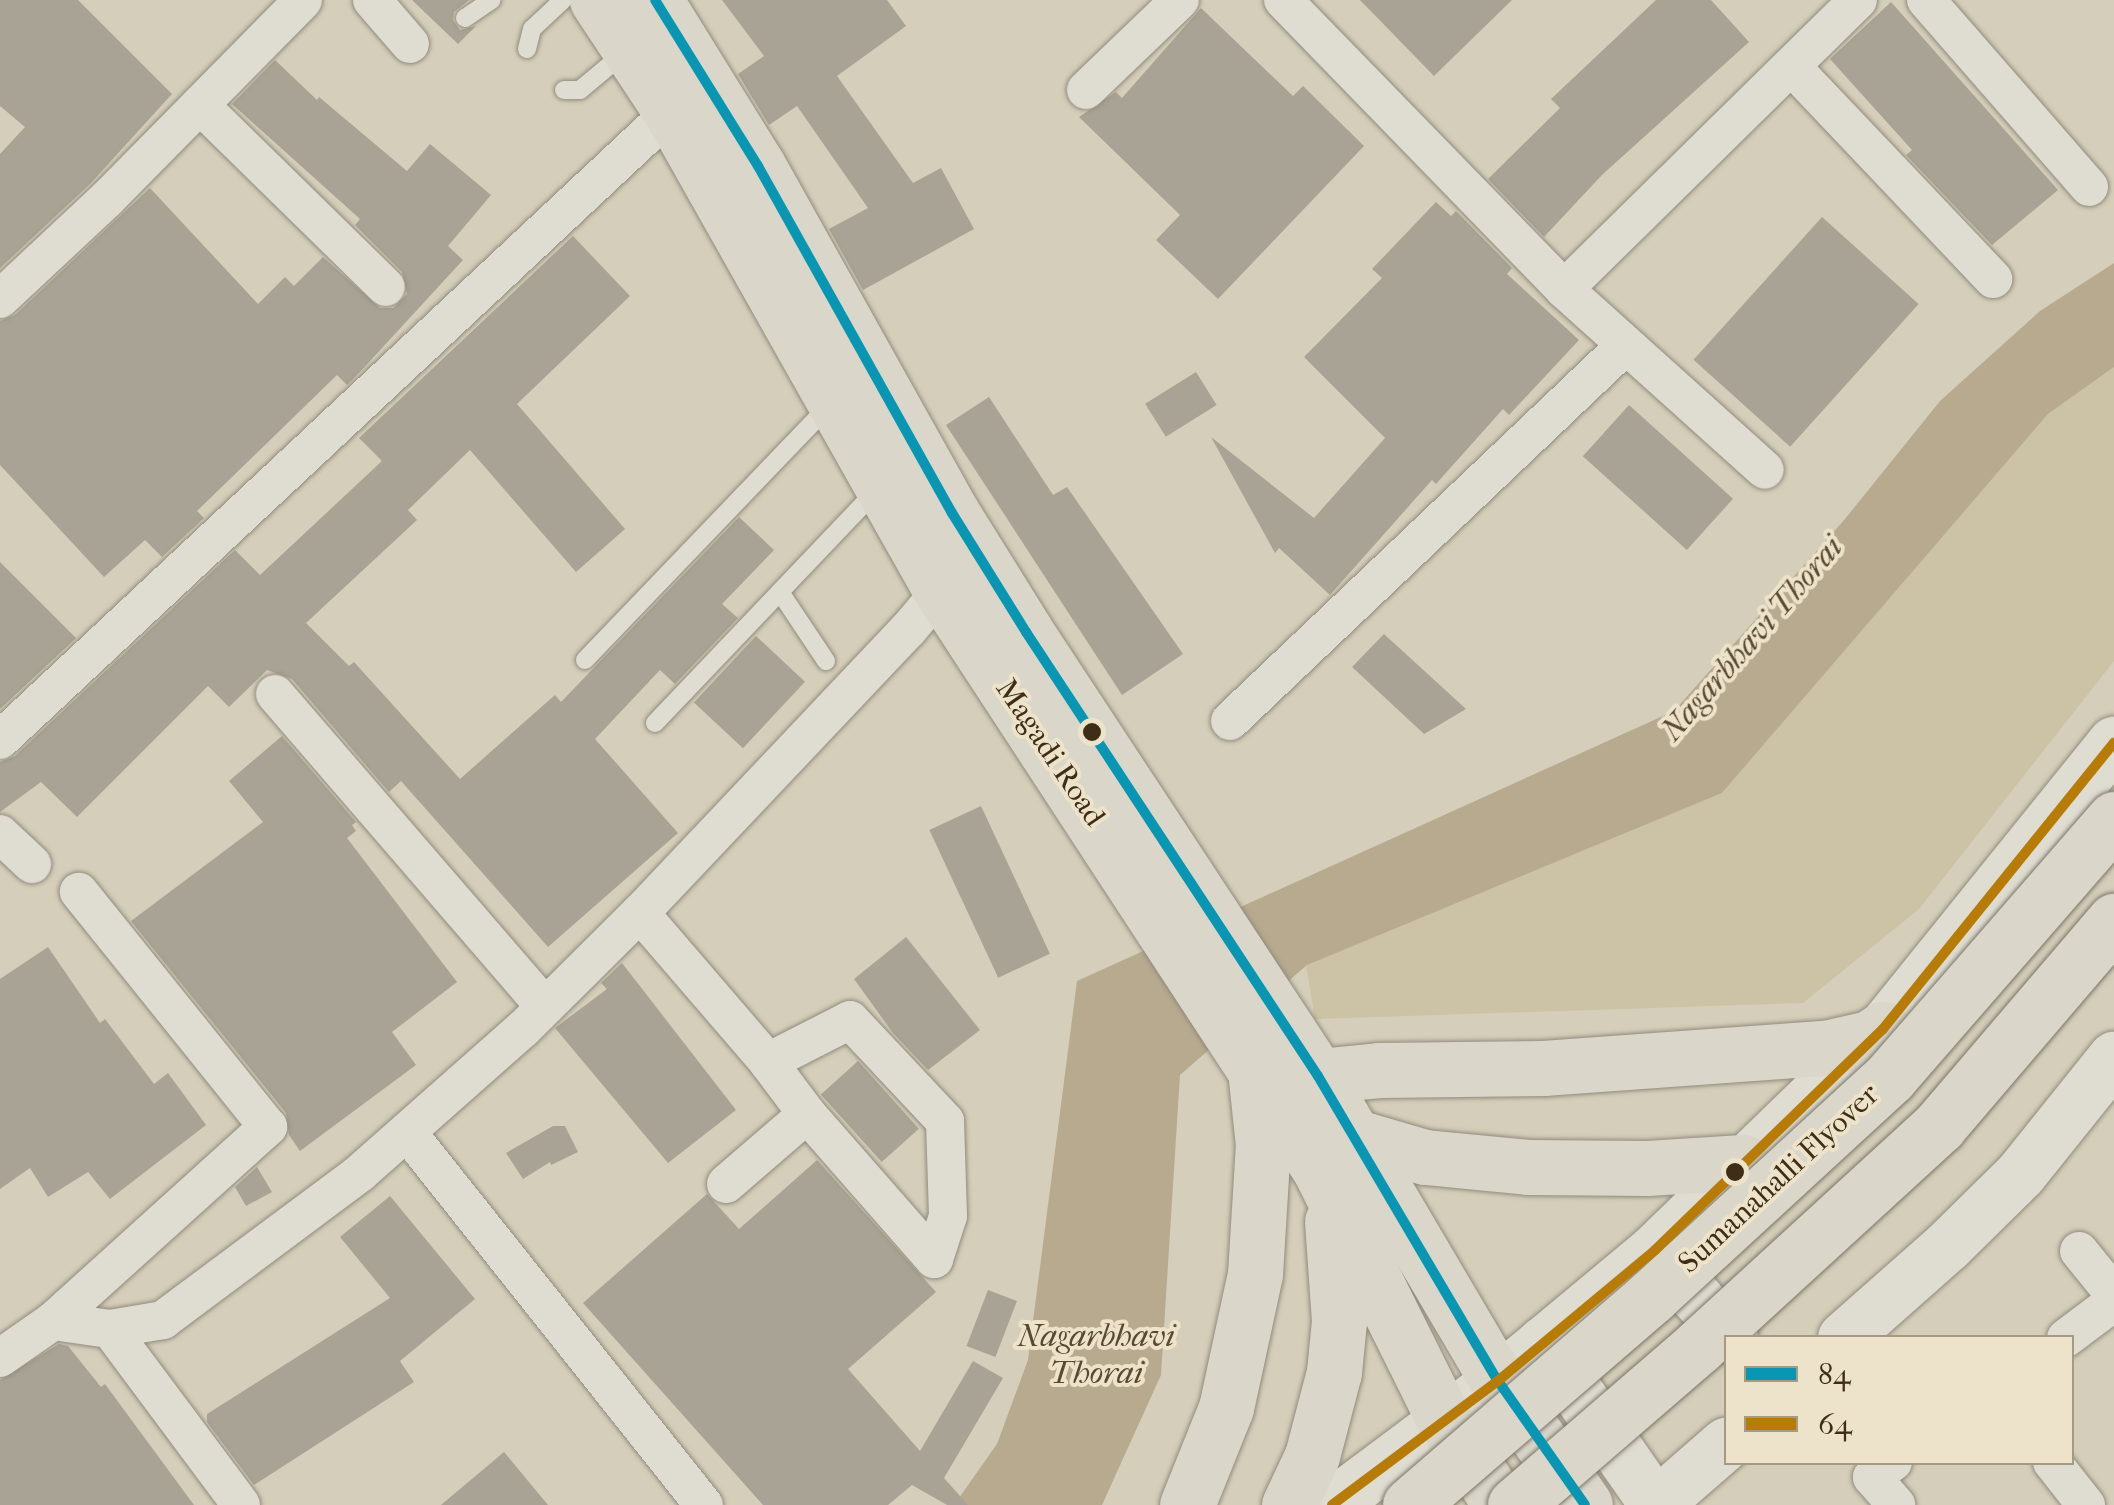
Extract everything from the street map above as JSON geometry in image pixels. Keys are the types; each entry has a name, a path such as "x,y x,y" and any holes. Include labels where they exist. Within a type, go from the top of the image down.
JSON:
{"main road":[{"name":"Magadi Road","path":"598,0 643,24 758,166 958,570 1151,864 1260,1050 1338,1154 1585,1505"},
{"name":"Magadi Road","path":"643,24 670,112 832,403 880,486 958,570"},
{"name":"Sumanahalli Flyover","path":"1410,1505 1652,1296 1890,1077 2114,819"},
{"path":"1514,1505 1728,1320 1939,1126 2114,921"},
{"path":"1318,1076 1379,1070 1543,1068 1826,1048 1869,1038 1884,1029"},
{"name":"Magadi Road","path":"1260,1050 1318,1076 1338,1154 1444,1420 1502,1505"},
{"path":"1187,1505 1226,1408 1255,1274 1262,1146 1260,1050"},
{"path":"1289,1505 1324,1414 1338,1335 1338,1154 1528,1167 1648,1168 1743,1162"}],"street":[{"path":"0,299 200,106 303,0"},
{"path":"372,0 410,44"},
{"path":"1086,90 1180,0"},
{"path":"1283,0 1564,289 1765,470"},
{"path":"1564,289 1858,0"},
{"path":"1926,0 2089,187"},
{"path":"1793,68 1993,279"},
{"path":"200,106 386,287"},
{"path":"0,740 670,112"},
{"path":"1230,721 1626,345"},
{"path":"53,1321 110,1329 162,1320 360,1173 545,1007 640,912 908,630 958,570"},
{"path":"275,694 545,1007"},
{"path":"1332,1505 1498,1382 1655,1250 1884,1029 2114,744"},
{"path":"0,834 32,864"},
{"path":"0,1358 53,1321 268,1127 80,892"},
{"path":"640,912 934,1259 948,1216 946,1122 850,1020 768,1062"},
{"path":"1847,1335 1948,1246 2021,1174 2114,1058"},
{"path":"726,1184 808,1114"},
{"path":"407,1132 704,1505"},
{"path":"1655,1250 1729,1335"},
{"path":"2070,1335 2114,1298 2080,1250"},
{"path":"110,1329 241,1505"},
{"path":"1543,1343 1656,1505 1724,1446"},
{"path":"1889,1465 1872,1477 1896,1505"},
{"path":"2054,1465 2086,1505"}],"lane":[{"path":"466,18 492,0"},
{"path":"527,50 532,29 562,0"},
{"path":"564,90 580,90 643,24"},
{"path":"585,660 832,403"},
{"path":"655,724 880,486"},
{"path":"780,592 826,661"}],"shaded area":[{"path":"2114,367 2114,661 1919,909 1803,1003 1315,1019 1306,965 1722,793 2048,414"}],"water":[{"name":"Nagarbhavi Thorai","path":"2114,263 2114,367 2048,414 1722,793 1307,965 1180,1075 1161,1375 1102,1505 954,1505 997,1444 1028,1360 1077,981 1674,711 1845,519 1940,401 2040,311"}],"building":[{"path":"0,0 78,0 172,94 91,183 0,268 0,154 25,127 0,106"},
{"path":"412,0 469,0 454,12 453,20 460,30 476,26 458,44"},
{"path":"722,0 887,0 906,26 837,76 913,183 941,168 974,229 863,290 829,229 868,208 797,106 769,125 738,74 764,56"},
{"path":"1360,0 1512,0 1434,76"},
{"path":"1656,0 1711,0 1749,42 1602,175 1544,237 1488,179 1560,108 1551,99"},
{"path":"1891,2 2058,190 1992,245 1906,155 1912,150 1830,59"},
{"path":"1201,8 1293,96 1303,86 1364,146 1218,299 1156,240 1180,215 1079,117 1116,92 1122,98"},
{"path":"275,60 317,100 319,97 407,171 430,144 491,195 448,246 463,260 347,385 337,375 197,511 204,518 162,557 145,540 104,577 0,465 0,321 15,315 150,188 258,304 285,277 294,286 323,257 380,308 393,308 407,294 402,272 355,225 360,219 232,104"},
{"path":"1436,202 1451,216 1456,211 1512,268 1507,274 1579,340 1509,415 1503,409 1436,484 1432,480 1330,595 1279,548 1275,553 1211,437 1314,518 1385,438 1304,357 1382,278 1372,269"},
{"path":"1822,217 1919,304 1790,447 1694,360"},
{"path":"573,236 630,296 517,404 625,529 576,572 470,450 408,510 417,520 306,623 349,666 354,662 460,779 555,695 561,702 739,517 774,550 722,604 738,618 675,684 660,670 595,739 678,833 548,947 401,781 389,792 292,679 267,670 229,707 208,686 77,817 41,782 0,812 0,762 15,756 235,550 260,575 382,461 359,438"},
{"path":"1196,372 1217,405 1166,437 1145,404"},
{"path":"989,397 1053,495 1067,487 1183,654 1122,695 946,425"},
{"path":"1629,405 1733,499 1687,550 1583,456"},
{"path":"0,562 76,638 0,709"},
{"path":"1384,634 1466,709 1424,734 1352,667"},
{"path":"756,636 805,682 743,748 694,703"},
{"path":"282,736 356,822 352,825 356,831 347,838 457,982 392,1032 416,1065 300,1151 289,1135 286,1113 131,921 263,822 229,781"},
{"path":"981,806 1050,954 998,978 929,830"},
{"path":"906,937 980,1030 928,1070 893,1033 854,979"},
{"path":"48,947 100,1023 105,1019 154,1084 168,1073 206,1125 110,1199 88,1172 48,1197 30,1168 0,1189 0,979"},
{"path":"622,963 736,1110 668,1163 555,1028 607,989 601,983"},
{"path":"858,1061 919,1129 882,1162 821,1094"},
{"path":"553,1126 565,1126 578,1152 551,1165 550,1162 523,1179 506,1153"},
{"path":"817,1160 936,1292 848,1369 920,1451 973,1361 1003,1378 944,1478 968,1505 947,1505 912,1485 888,1505 763,1505 583,1303 707,1194 739,1229"},
{"path":"257,1167 272,1192 246,1206 235,1187"},
{"path":"390,1196 475,1299 400,1361 414,1382 254,1485 207,1422 207,1414 390,1298 340,1237"},
{"path":"988,1290 1017,1301 995,1357 966,1346"},
{"path":"59,1344 68,1346 101,1387 105,1384 194,1505 0,1505 0,1380"},
{"path":"504,1452 548,1505 441,1505"}],"transit line":[{"name":"84","path":"655,0 758,166 952,513 1318,1076 1498,1381 1585,1505"},
{"name":"64","path":"1332,1505 1498,1381 1655,1250 1883,1029 2114,743"}]}
